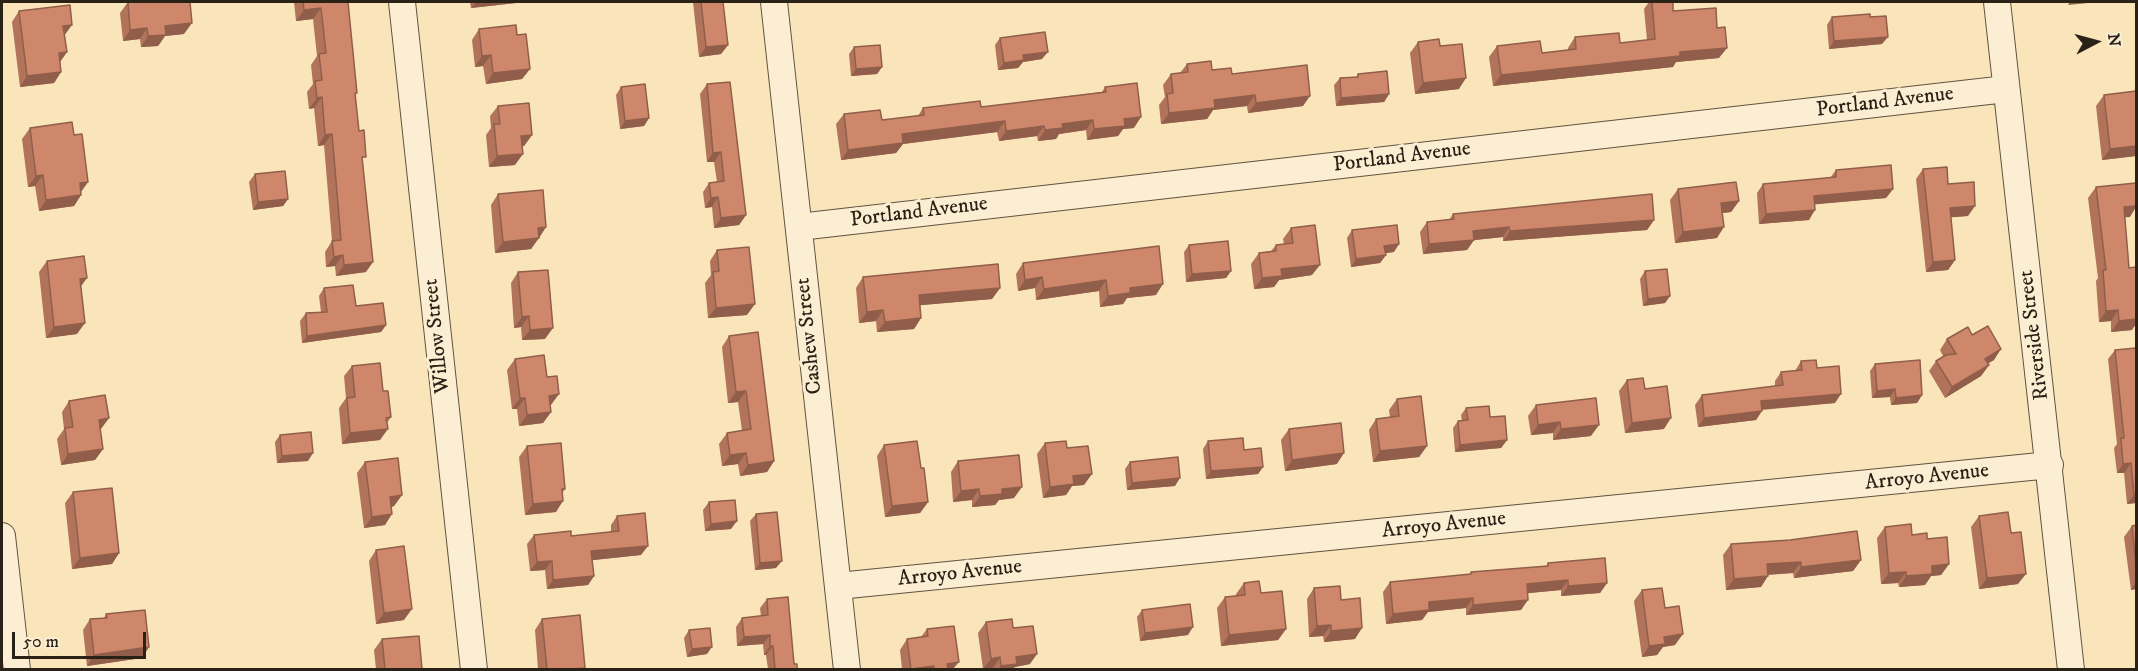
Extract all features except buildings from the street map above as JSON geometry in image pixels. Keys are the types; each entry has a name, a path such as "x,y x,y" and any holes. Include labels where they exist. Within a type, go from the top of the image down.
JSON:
{"street":[{"name":"Willow Street","path":"402,2 474,669"},
{"name":"Cashew Street","path":"774,2 847,669"},
{"name":"Riverside Street","path":"1997,2 2072,669"},
{"name":"Portland Avenue","path":"799,227 2006,89"},
{"name":"Arroyo Avenue","path":"838,586 2050,465"},
{"path":"2,536 17,669"}]}
